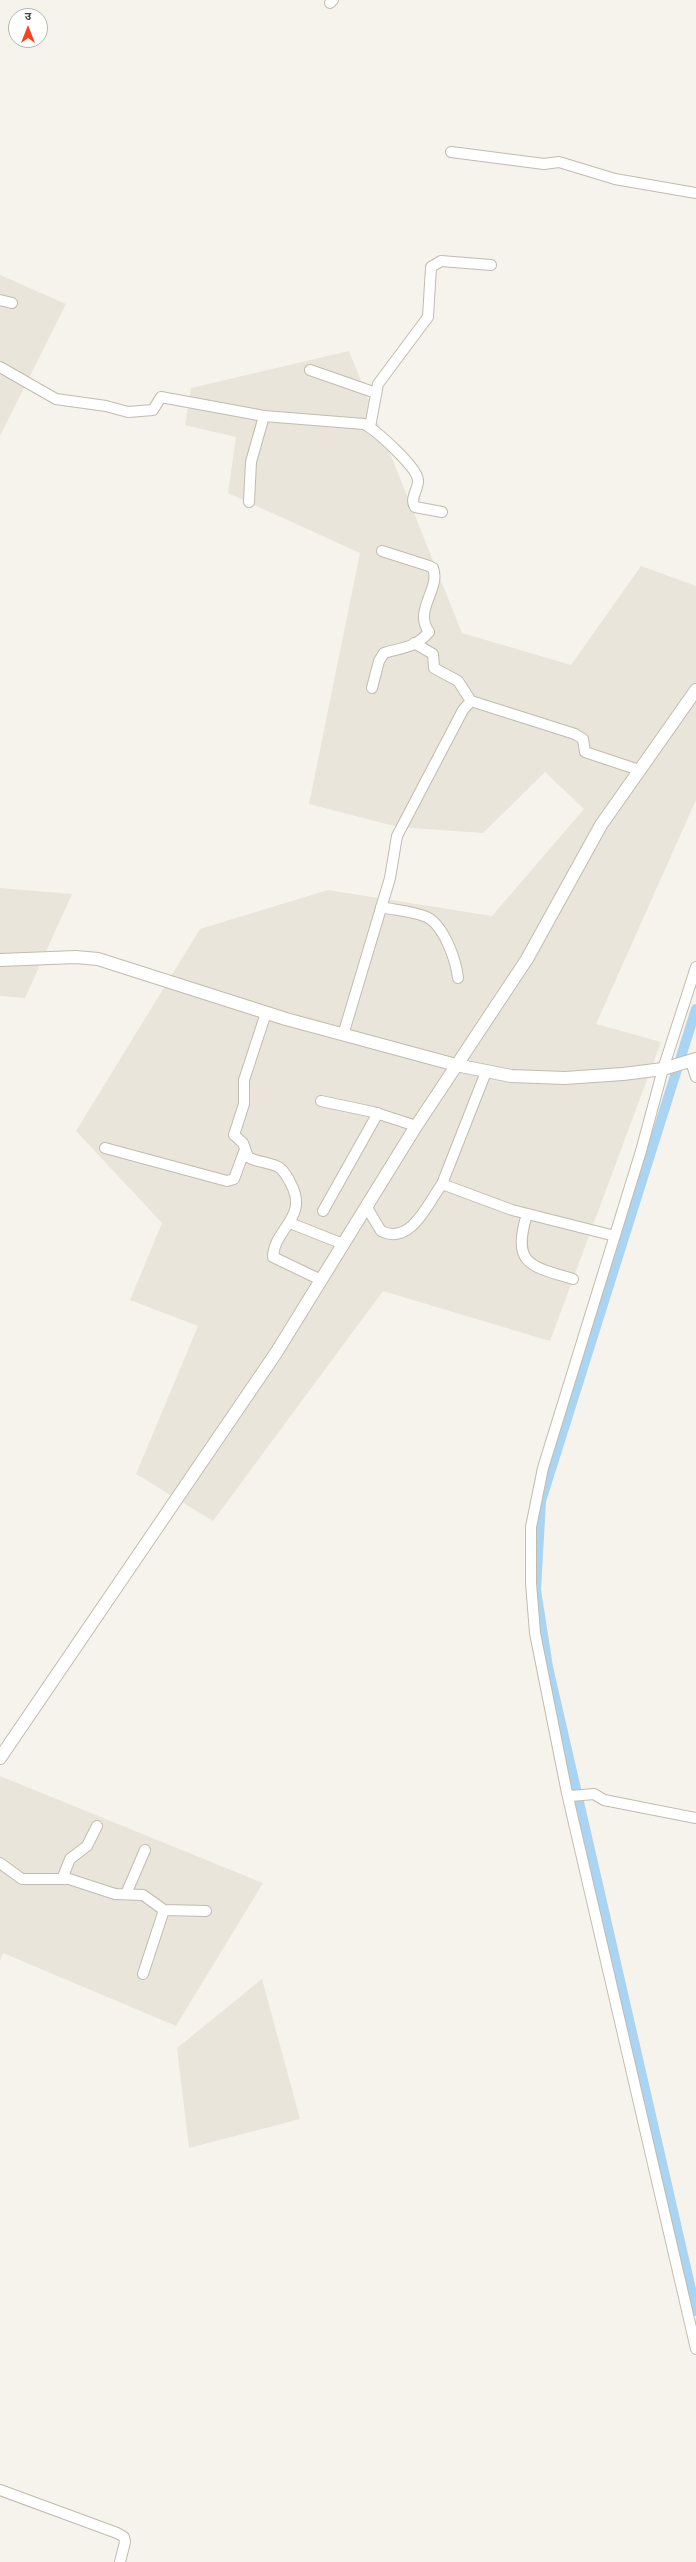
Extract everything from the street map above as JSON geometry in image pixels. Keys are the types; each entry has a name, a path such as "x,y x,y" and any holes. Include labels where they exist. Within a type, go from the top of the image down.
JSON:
{"street":[{"path":"451,152 544,164 559,162 615,179 696,193"},
{"path":"370,427 376,393 382,376 428,317 431,267 441,261 491,265"},
{"path":"0,300 12,303"},
{"path":"0,367 56,399 106,406 128,412 153,410 161,397 264,416 358,423 370,427 416,474 418,484 414,497 416,506 442,512"},
{"path":"310,370 376,393"},
{"path":"249,502 251,462 264,416"},
{"path":"372,688 379,661 384,653 408,648 421,640 429,632 423,618 434,572 429,566 382,551"},
{"path":"414,643 433,654 434,668 458,681 471,701 575,734 583,739 585,752 639,770"},
{"path":"0,1758 276,1354 416,1126 527,959 601,824 696,690"},
{"path":"343,1035 390,878 394,848 403,822 422,790 463,710 471,701"},
{"path":"381,907 424,916 436,925 455,960 458,978"},
{"path":"0,960 76,957 98,959 266,1013 343,1035 486,1072 511,1076 558,1078 667,1067 691,1062 696,1077"},
{"path":"696,967 667,1067 543,1468 531,1527 531,1583 535,1633 569,1795 696,2349"},
{"path":"104,1148 226,1182 234,1179 244,1152 243,1143 236,1138 234,1132 244,1104 244,1080 266,1013"},
{"path":"366,1206 381,1231 392,1235 400,1234 411,1228 442,1184 486,1072"},
{"path":"321,1101 378,1113 416,1126"},
{"path":"323,1212 378,1113"},
{"path":"244,1152 253,1160 279,1167 292,1187 297,1205 290,1223 275,1247 273,1257 321,1280"},
{"path":"442,1184 527,1214 615,1236"},
{"path":"527,1214 520,1239 522,1251 526,1257 540,1269 573,1279"},
{"path":"290,1223 343,1244"},
{"path":"569,1795 594,1794 604,1800 696,1818"},
{"path":"62,1879 70,1859 87,1846 97,1826"},
{"path":"126,1894 145,1850"},
{"path":"0,1862 22,1880 62,1879 78,1881 115,1894 143,1895 164,1910 206,1911"},
{"path":"142,1974 164,1910"},
{"path":"0,2490 124,2537 125,2542 120,2562"}],"shaded area":[{"path":"0,275 66,304 0,436"},
{"path":"349,351 462,633 571,665 641,566 696,586 696,800 596,1024 661,1042 550,1341 383,1291 213,1521 136,1474 198,1326 130,1300 162,1223 76,1131 200,929 328,890 492,916 584,809 545,772 483,833 398,827 309,804 360,553 228,493 236,437 185,425 191,388"},
{"path":"0,888 72,894 25,998 0,996"},
{"path":"0,1776 263,1883 176,2026 3,1953 0,1961"},
{"path":"262,1979 300,2119 189,2148 177,2048"}],"waterway":[{"path":"696,1009 541,1501 536,1590 548,1667 696,2311"}]}
